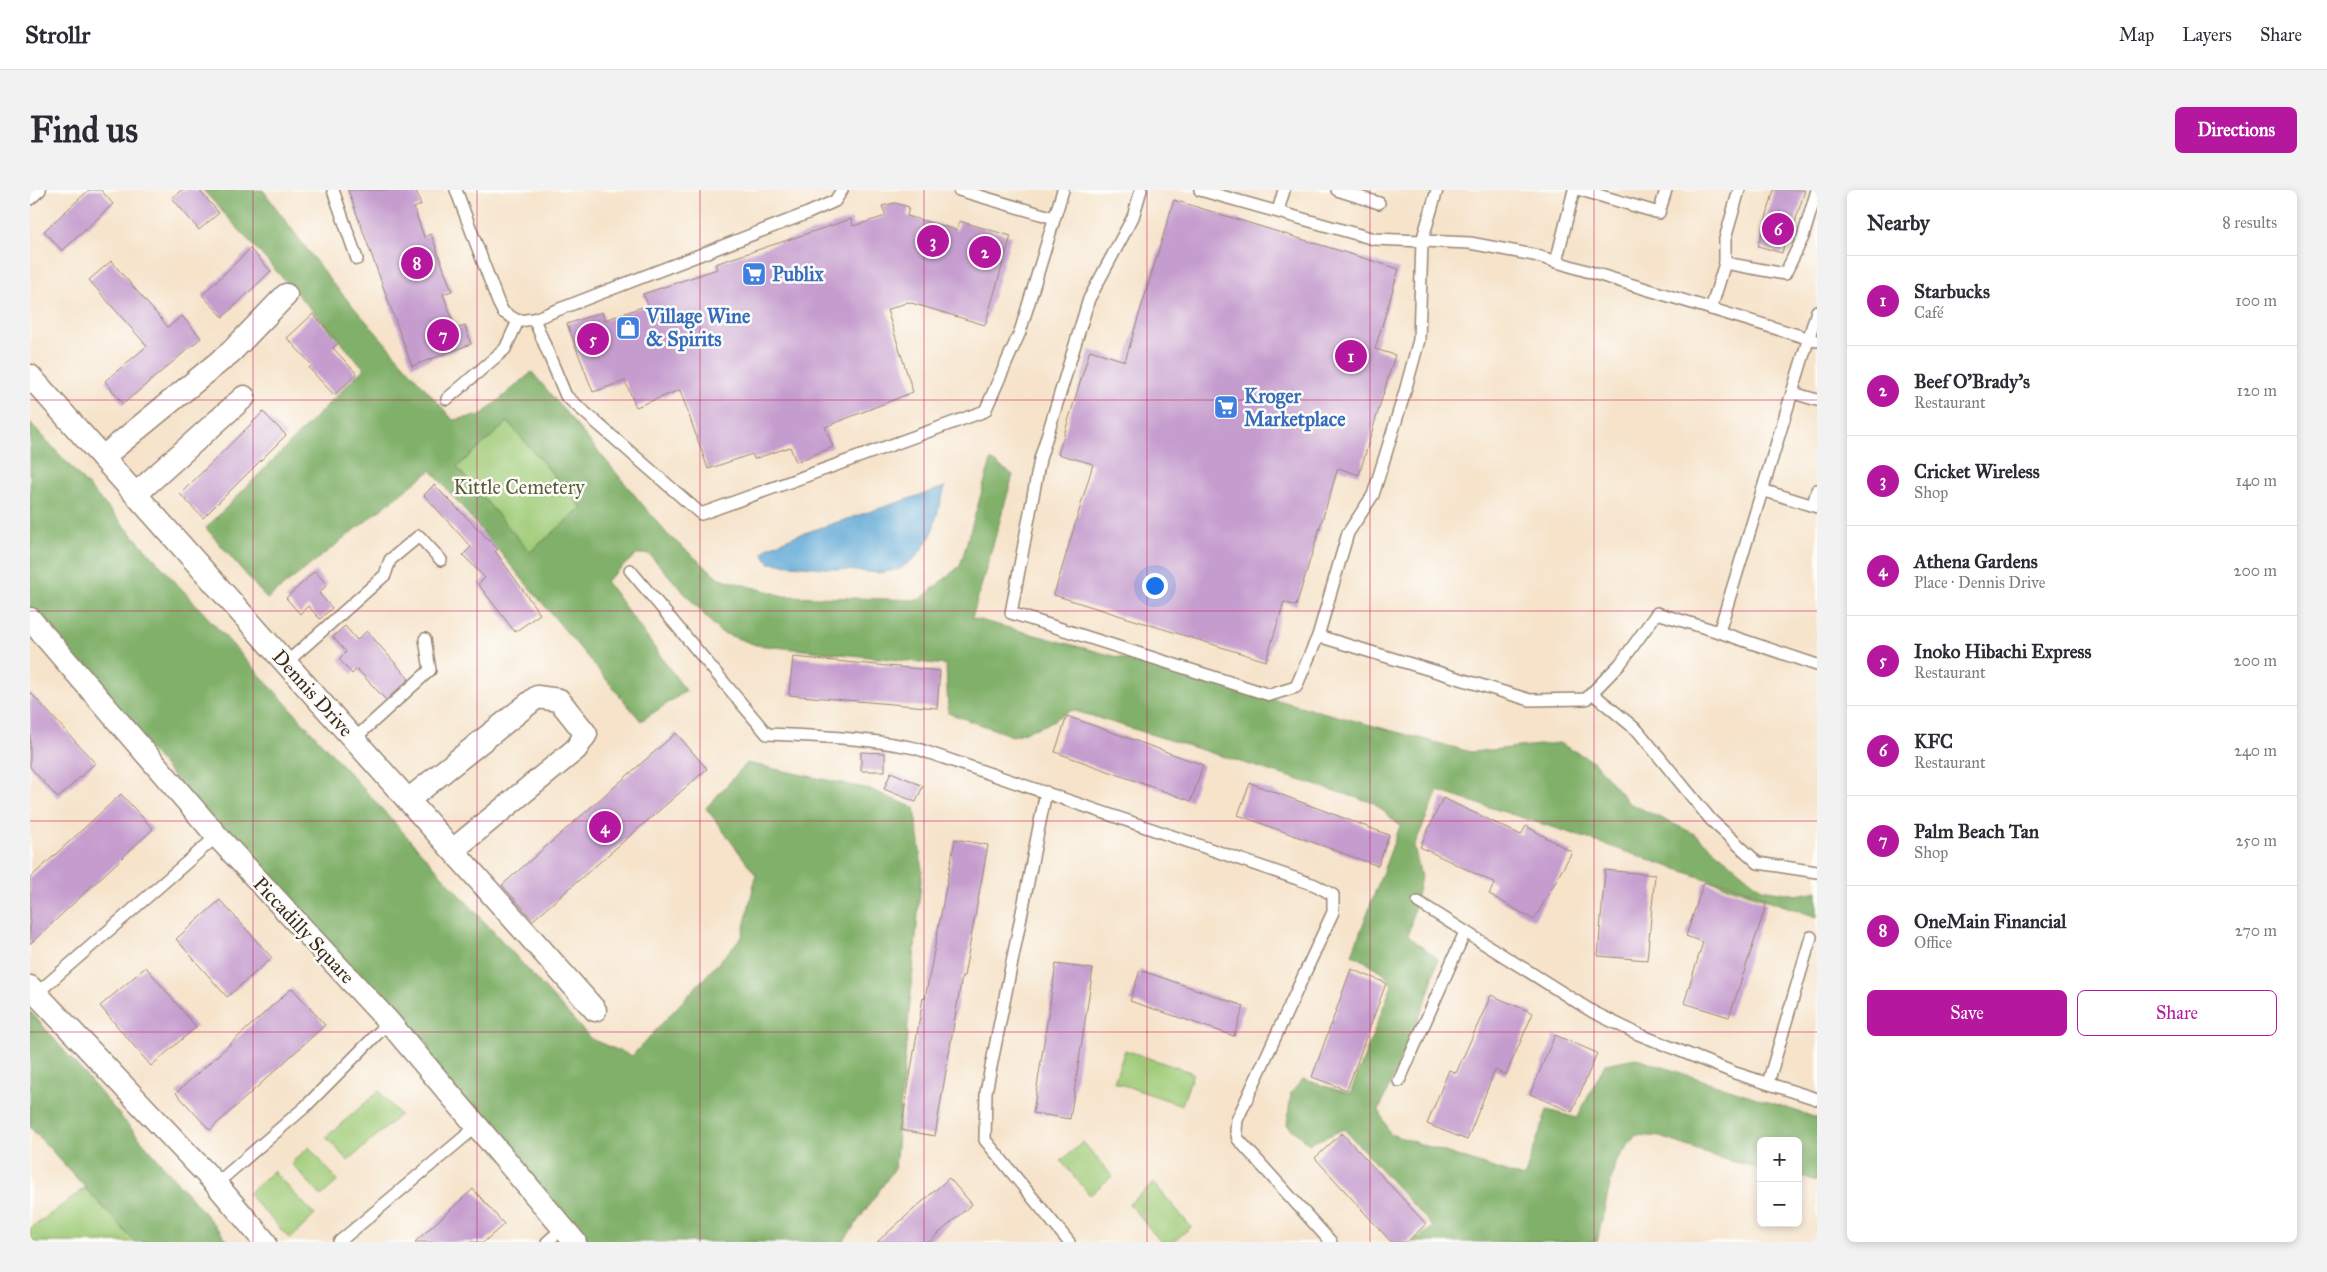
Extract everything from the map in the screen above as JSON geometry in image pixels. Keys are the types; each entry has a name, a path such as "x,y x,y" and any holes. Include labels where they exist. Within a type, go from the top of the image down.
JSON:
{"street":[{"path":"103,457 231,352 286,296"},
{"name":"Dennis Drive","path":"30,376 595,1010"},
{"path":"136,494 244,397"},
{"name":"Piccadilly Square","path":"30,619 217,836 388,1022 570,1235"},
{"path":"408,800 537,696 559,700 586,734 576,749 452,850"},
{"path":"33,990 216,1184 265,1242"}],"lane":[{"path":"30,199 40,190"},
{"path":"333,190 357,259"},
{"path":"456,190 498,302 503,312 518,321 534,318 808,213 834,201 842,190"},
{"path":"959,190 1054,218"},
{"path":"534,318 566,396 701,514 985,411 1020,332 1062,190"},
{"path":"1141,190 1133,217 1089,299 1083,318 1040,459 1012,613 1270,695 1296,687 1318,636 1348,533 1373,495 1419,340 1422,241 1437,190"},
{"path":"1200,190 1217,192 1278,212 1374,239 1470,243 1534,255 1813,340"},
{"path":"1278,212 1284,190"},
{"path":"1337,190 1379,203"},
{"path":"1556,262 1574,190"},
{"path":"1581,190 1659,213 1666,190"},
{"path":"1711,309 1725,263 1725,239 1739,190"},
{"path":"1725,263 1785,274 1802,237 1817,190"},
{"path":"1719,632 1793,393 1813,340 1817,311"},
{"path":"447,399 505,349 518,321"},
{"path":"1793,393 1817,400"},
{"path":"1762,490 1815,506 1817,490"},
{"path":"286,663 385,575 390,560 420,536 441,560"},
{"path":"630,570 767,734 884,742 914,748 1315,885 1333,895 1333,912 1237,1120 1236,1130 1238,1139 1330,1242"},
{"path":"1318,636 1530,700 1586,699 1620,664 1657,612 1817,665"},
{"path":"354,739 430,670 425,639"},
{"path":"1592,693 1638,731 1711,820 1758,863 1817,872"},
{"path":"1046,792 986,1092 985,1140 1069,1242"},
{"path":"33,990 217,836"},
{"path":"1418,902 1593,1012 1647,1038 1735,1073 1817,1099"},
{"path":"1399,1081 1465,932"},
{"path":"1768,1084 1811,936"},
{"path":"216,1184 306,1107 388,1022"},
{"path":"339,1242 476,1127"},
{"path":"547,1242 570,1235"}],"green space":[{"path":"203,190 263,190 329,279 453,420 481,415 532,372 668,535 719,578 784,596 919,600 960,566 991,460 1013,475 972,618 1471,752 1559,743 1593,761 1629,803 1695,834 1762,889 1797,895 1817,891 1817,917 1574,834 1438,791 1414,846 1421,877 1408,936 1438,959 1425,1004 1379,1110 1390,1134 1524,1178 1547,1110 1577,1118 1605,1064 1636,1058 1817,1118 1817,1181 1802,1177 1802,1137 1757,1137 1757,1167 1726,1160 1661,1137 1636,1135 1615,1163 1597,1242 1412,1242 1433,1227 1344,1129 1309,1144 1287,1125 1291,1093 1303,1079 1350,1094 1392,985 1383,972 1352,954 1400,826 1374,803 1072,710 1045,725 1013,736 948,713 946,665 756,645 720,632 649,554 637,554 606,581 686,691 641,721 431,470 267,599 206,528 364,368","holes":["508,422 582,508 530,552 457,467"]},
{"path":"30,422 591,1039 632,1056 742,937 756,875 706,808 747,763 869,789 915,808 922,870 895,1168 843,1242 574,1242 30,610"},
{"name":"Kittle Cemetery","path":"508,422 582,508 530,553 457,467"},
{"path":"30,1011 229,1242 135,1242 30,1127"},
{"path":"1125,1050 1193,1073 1182,1105 1114,1082"},
{"path":"379,1091 400,1115 348,1161 326,1137"},
{"path":"1083,1142 1112,1176 1090,1195 1061,1161"},
{"path":"309,1147 338,1181 321,1196 291,1163"},
{"path":"273,1171 315,1215 290,1239 248,1194"},
{"path":"1154,1183 1191,1227 1173,1242 1161,1242 1129,1204"},
{"path":"85,1188 135,1242 30,1242 30,1229"}],"water":[{"path":"945,487 931,536 916,557 900,569 879,573 769,563 763,553 767,548 792,537"}],"building":[{"path":"89,190 101,190 113,204 62,251 44,231"},
{"path":"181,190 199,190 219,213 199,230 172,198"},
{"path":"348,190 416,190 421,205 414,208 424,237 431,234 452,291 443,294 456,329 465,326 471,344 412,366"},
{"path":"1774,190 1805,190 1789,242 1785,241 1782,253 1758,246"},
{"name":"Kroger Marketplace","path":"1174,200 1399,269 1375,349 1395,355 1359,475 1338,468 1296,606 1284,602 1266,661 1054,595 1093,464 1058,454 1090,350 1125,361"},
{"path":"895,203 909,207 907,216 957,230 959,221 1011,236 985,325 908,302 887,310 913,392 825,427 833,447 796,462 790,447 754,459 752,454 708,469 680,390 636,407 625,381 593,392 567,324 602,312 605,320 648,305 643,294 717,269 715,264 851,219 853,226 886,216 882,206"},
{"path":"250,249 271,271 223,317 202,295"},
{"path":"111,261 168,327 182,316 201,338 123,404 105,381 147,346 89,280"},
{"path":"313,314 339,342 333,348 357,374 334,395 309,368 312,365 287,338"},
{"path":"263,412 286,435 203,518 180,494"},
{"path":"434,485 498,549 495,551 540,614 515,632 478,584 485,578 463,555 471,547 424,495"},
{"path":"315,571 327,585 319,593 332,608 320,619 308,606 300,614 286,598"},
{"path":"345,626 357,640 367,631 409,679 386,700 357,669 352,674 339,659 346,652 333,637"},
{"path":"793,657 940,671 937,708 789,695"},
{"path":"30,692 95,763 58,798 30,767"},
{"path":"1067,716 1203,765 1191,801 1055,752"},
{"path":"676,733 707,769 533,920 502,885"},
{"path":"861,752 885,753 885,771 861,771"},
{"path":"891,772 923,786 916,802 884,789"},
{"path":"1250,783 1389,835 1378,866 1238,815"},
{"path":"121,794 153,829 30,944 30,878"},
{"path":"1443,798 1521,835 1526,826 1572,852 1534,920 1489,894 1495,883 1420,847"},
{"path":"955,839 988,845 964,976 962,976 935,1136 901,1130 923,998 925,999"},
{"path":"1605,870 1655,875 1647,960 1598,956"},
{"path":"1704,882 1767,903 1729,1017 1684,1003 1703,942 1686,936"},
{"path":"220,900 272,958 227,997 176,939"},
{"path":"1056,964 1093,969 1070,1119 1033,1113"},
{"path":"146,967 196,1027 151,1066 100,1006"},
{"path":"1351,969 1386,983 1347,1090 1312,1077"},
{"path":"1140,970 1244,1006 1234,1036 1130,1001"},
{"path":"292,988 325,1025 210,1130 176,1093"},
{"path":"1491,995 1533,1013 1506,1075 1495,1070 1467,1140 1427,1124 1449,1070 1456,1073"},
{"path":"1555,1035 1597,1053 1572,1112 1530,1094"},
{"path":"1342,1133 1426,1224 1407,1242 1391,1242 1315,1158"},
{"path":"949,1178 972,1204 929,1242 877,1242"},
{"path":"473,1189 504,1224 484,1242 415,1242"}],"place":[{"name":"KFC","path":"1778,229"},
{"name":"Cricket Wireless","path":"933,241"},
{"name":"Beef O'Brady's","path":"985,252"},
{"name":"OneMain Financial","path":"417,263"},
{"name":"Publix","path":"754,274"},
{"name":"Village Wine & Spirits","path":"628,328"},
{"name":"Palm Beach Tan","path":"443,335"},
{"name":"Inoko Hibachi Express","path":"593,339"},
{"name":"Starbucks","path":"1351,356"},
{"name":"Kroger Marketplace","path":"1226,407"},
{"name":"Athena Gardens","path":"605,827"}]}
